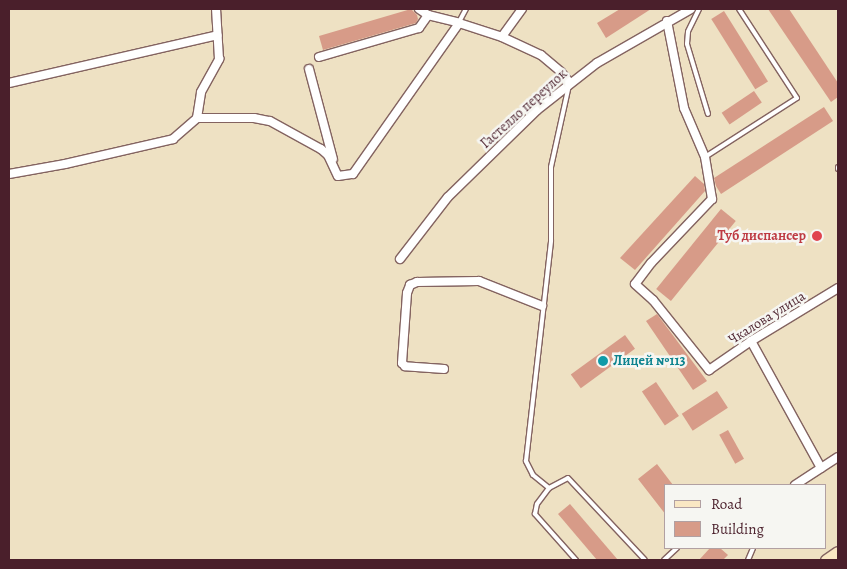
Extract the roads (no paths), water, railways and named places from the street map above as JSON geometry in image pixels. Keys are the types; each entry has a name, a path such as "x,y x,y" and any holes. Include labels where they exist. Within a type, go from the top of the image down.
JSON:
{"street":[{"path":"197,118 201,92 220,59 216,9"},
{"path":"418,9 428,15 502,37 542,55 570,83"},
{"path":"502,37 522,9"},
{"name":"Гастелло переулок","path":"400,259 448,197 530,116 598,63 667,21 692,9"},
{"path":"320,57 419,28 428,15"},
{"path":"667,21 684,108 705,158"},
{"path":"338,176 353,174 459,23"},
{"path":"9,83 218,35"},
{"path":"309,69 338,176"},
{"path":"9,174 65,164 172,139 197,118 254,118 270,121 321,149 328,155 338,176"},
{"name":"Чкалова улица","path":"705,158 712,198 651,263 635,284 653,300 710,370 751,341 838,288"},
{"path":"444,369 405,366 402,363 407,293 410,285 417,282 480,281 542,306"},
{"path":"751,341 821,468"},
{"path":"797,484 838,457"},
{"path":"826,560 838,552"}],"lane":[{"path":"459,23 466,9"},
{"path":"699,9 688,32 687,44 708,114"},
{"path":"705,158 797,98 739,9"},
{"path":"549,488 533,475 526,461 542,306 551,240 551,167 570,83"},
{"path":"576,560 535,514 537,504 549,488 568,478 645,560"},
{"path":"664,560 676,549"}],"place":[{"name":"Туб диспансер","path":"817,236"},
{"name":"Лицей №113","path":"603,361"}]}
